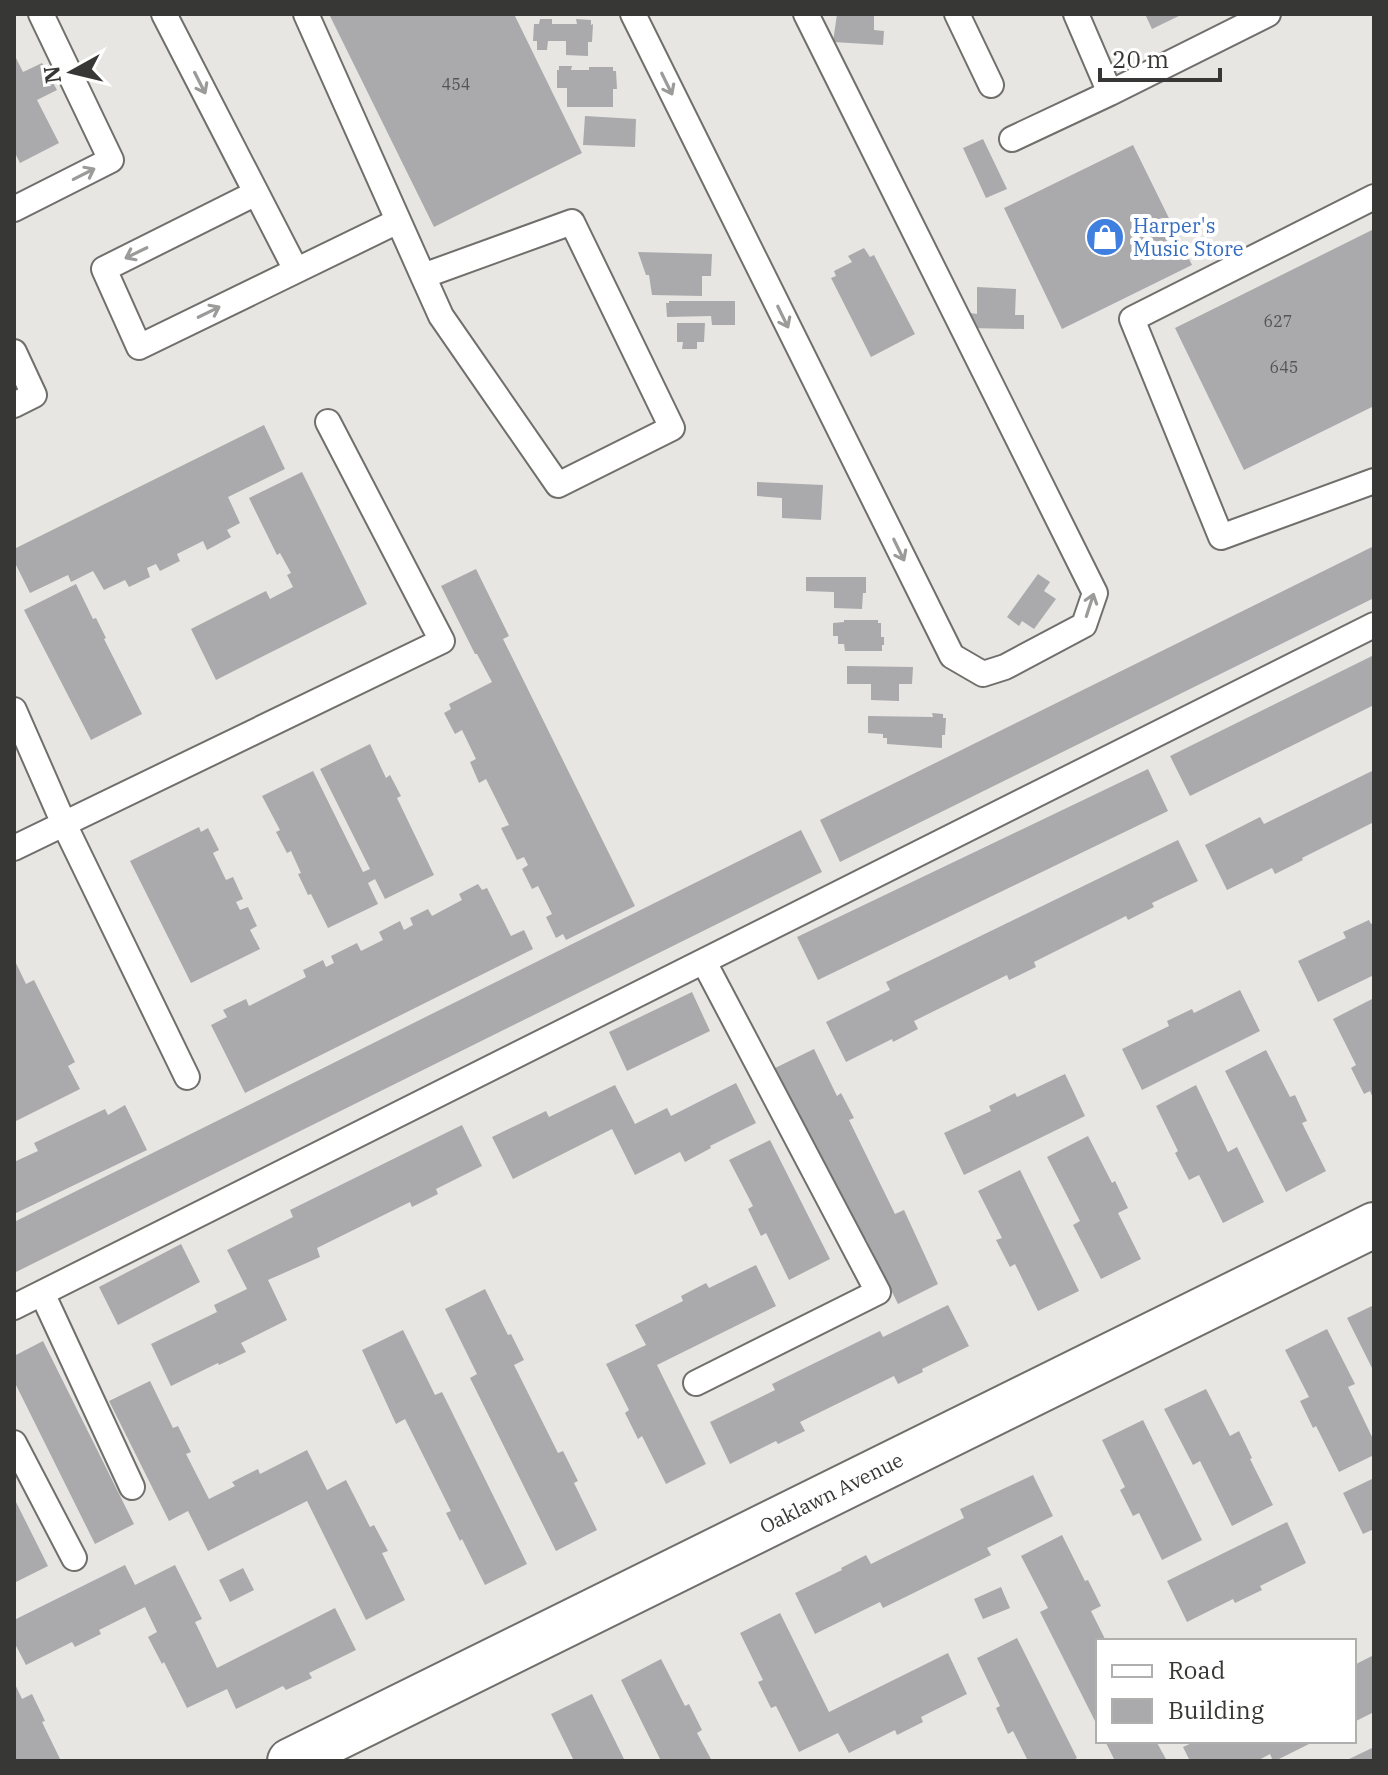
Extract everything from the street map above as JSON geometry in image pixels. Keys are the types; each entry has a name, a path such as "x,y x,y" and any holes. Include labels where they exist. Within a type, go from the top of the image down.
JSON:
{"street":[{"name":"Oaklawn Avenue","path":"290,1761 1374,1225"}],"lane":[{"path":"14,209 111,160 41,14"},
{"path":"164,14 296,270"},
{"path":"306,14 398,221 441,316 558,485 672,428 572,222 423,276"},
{"path":"633,14 952,656 983,674 1005,667 1084,625 1095,593 806,14"},
{"path":"957,14 991,85"},
{"path":"1076,14 1110,93"},
{"path":"1012,139 1268,14"},
{"path":"256,193 104,269 139,347 398,221"},
{"path":"1374,197 1132,319 1221,537 1374,481"},
{"path":"14,352 34,395 14,405"},
{"path":"14,848 442,641 328,422"},
{"path":"14,1307 1374,625"},
{"path":"14,710 64,824 187,1077"},
{"path":"696,1383 878,1292 704,962"},
{"path":"42,1293 132,1487"},
{"path":"14,1443 74,1558"}],"building":[{"path":"329,14 514,14 582,153 434,227"},
{"path":"837,14 874,15 874,30 884,31 883,45 833,42"},
{"path":"1145,14 1183,14 1152,29"},
{"path":"540,19 552,19 552,24 577,24 576,19 591,20 592,42 588,42 588,56 566,55 566,41 548,41 547,50 537,50 537,41 533,41 534,24 539,24"},
{"path":"14,54 23,72 42,63 57,90 37,100 59,143 20,163 14,151"},
{"path":"559,66 572,66 571,70 613,67 617,89 613,89 613,107 567,107 567,88 557,88"},
{"path":"585,116 636,119 635,147 583,145"},
{"path":"983,139 1007,189 986,198 963,148"},
{"path":"1133,145 1192,265 1062,329 1004,208"},
{"path":"1374,229 1374,406 1244,470 1175,328"},
{"path":"864,248 870,257 874,255 915,334 871,357 831,278 836,276 834,271 852,262 848,256"},
{"path":"638,252 712,254 711,276 702,276 702,296 652,295 649,275 646,275"},
{"path":"977,287 1016,289 1015,315 1024,315 1024,329 969,328 970,313 977,314"},
{"path":"735,301 735,325 712,325 711,316 667,317 666,303"},
{"path":"677,323 705,323 704,342 697,342 697,349 682,349 683,342 677,342"},
{"path":"264,425 285,469 228,497 240,523 227,530 231,537 207,550 203,541 177,554 180,561 160,571 156,564 147,568 150,577 129,587 125,580 104,590 93,571 71,582 68,575 30,593 14,561 14,549"},
{"path":"302,472 367,604 216,680 191,629 266,591 270,599 293,587 287,575 291,573 280,553 277,555 249,498"},
{"path":"757,482 823,485 821,520 782,518 782,498 757,496"},
{"path":"1374,546 1374,598 840,862 820,820"},
{"path":"476,569 509,636 503,639 635,906 566,940 563,934 556,938 546,917 552,914 538,886 532,889 522,869 528,865 524,857 517,860 501,828 509,825 486,779 479,783 470,762 476,759 462,730 455,734 444,713 451,709 449,704 492,682 441,586"},
{"path":"1038,574 1050,582 1044,591 1056,599 1034,629 1022,621 1019,626 1007,617"},
{"path":"806,577 866,577 862,609 834,608 834,592 806,591"},
{"path":"76,584 93,619 96,618 142,714 91,740 24,610"},
{"path":"878,620 881,623 881,637 884,637 882,651 845,651 844,644 838,644 838,636 833,636 833,623"},
{"path":"1374,655 1374,705 1190,796 1170,756"},
{"path":"847,666 913,667 912,684 899,684 899,701 871,700 871,684 847,684"},
{"path":"932,713 943,714 946,718 942,748 887,744 883,734 868,733 868,716 933,717"},
{"path":"370,744 386,778 390,775 401,796 397,798 434,875 385,899 375,879 368,883 378,904 328,928 311,894 308,895 291,851 287,853 276,832 280,830 262,796 313,771 363,872 370,869 320,769"},
{"path":"1148,769 1168,811 818,980 797,937"},
{"path":"1374,770 1374,822 1275,874 1272,868 1227,890 1205,845 1260,817 1264,824"},
{"path":"199,827 201,832 208,828 219,850 213,853 226,880 233,877 243,899 236,902 240,910 248,907 257,926 250,930 260,949 191,983 130,861"},
{"path":"801,830 822,872 14,1273 14,1222"},
{"path":"1178,840 1198,881 1152,903 1154,907 1128,920 1126,916 1034,962 1036,967 1009,980 1007,975 914,1021 918,1029 846,1062 826,1022 890,990 886,982"},
{"path":"478,884 482,890 487,888 511,936 524,930 533,949 245,1093 211,1025 227,1017 223,1010 246,999 249,1006 306,977 303,970 323,960 326,967 334,963 331,956 357,943 361,951 383,940 379,932 400,921 404,930 413,925 410,918 428,909 432,916 462,900 459,894"},
{"path":"1369,920 1371,924 1374,922 1374,975 1318,1002 1298,961 1346,938 1343,932"},
{"path":"14,959 26,984 34,980 75,1062 68,1066 80,1089 14,1122"},
{"path":"1240,990 1260,1031 1142,1090 1122,1049 1169,1026 1167,1021 1192,1009 1194,1013"},
{"path":"692,992 710,1031 627,1071 609,1032"},
{"path":"1374,998 1374,1100 1370,1091 1364,1094 1351,1068 1356,1065 1333,1019"},
{"path":"814,1049 837,1096 841,1093 854,1118 849,1120 895,1214 904,1210 938,1284 898,1304 866,1239 859,1242 773,1069"},
{"path":"1266,1050 1290,1097 1295,1095 1307,1121 1302,1123 1326,1171 1286,1192 1225,1071"},
{"path":"1065,1074 1085,1116 964,1175 944,1133 991,1111 989,1106 1015,1093 1017,1097"},
{"path":"736,1083 756,1123 685,1162 680,1152 635,1175 612,1129 513,1179 492,1137 546,1111 549,1117 615,1085 635,1124 667,1108 671,1116"},
{"path":"1196,1085 1228,1152 1237,1147 1264,1202 1223,1223 1199,1175 1189,1180 1156,1106"},
{"path":"125,1105 147,1150 14,1214 14,1162 38,1151 34,1143 105,1109 108,1115"},
{"path":"462,1125 482,1166 436,1189 438,1194 412,1207 410,1202 317,1248 320,1257 268,1280 287,1320 241,1343 246,1352 171,1386 151,1344 217,1312 214,1305 247,1289 227,1250 293,1217 290,1210"},
{"path":"1088,1136 1128,1208 1118,1213 1141,1259 1101,1279 1073,1225 1080,1221 1047,1157"},
{"path":"770,1140 830,1259 789,1280 766,1233 761,1236 748,1209 753,1206 729,1160"},
{"path":"1020,1170 1079,1291 1038,1311 1015,1264 1010,1267 996,1240 1002,1238 978,1191"},
{"path":"181,1244 200,1282 118,1325 99,1287"},
{"path":"756,1265 776,1306 657,1365 706,1464 666,1484 642,1436 638,1439 625,1413 629,1410 606,1364 646,1345 635,1325 683,1301 681,1296 706,1283 709,1288"},
{"path":"485,1289 524,1360 514,1365 558,1453 563,1451 578,1481 574,1483 597,1530 556,1551 470,1378 477,1374 445,1309"},
{"path":"948,1305 969,1346 898,1384 894,1376 800,1422 805,1431 778,1444 776,1441 730,1464 710,1422 775,1390 772,1384 880,1331 883,1337"},
{"path":"1374,1305 1374,1372 1347,1318"},
{"path":"1327,1329 1355,1384 1348,1387 1374,1441 1374,1455 1339,1472 1300,1401 1309,1397 1285,1350"},
{"path":"403,1330 435,1395 442,1392 527,1564 485,1585 446,1513 451,1511 405,1419 396,1424 362,1350"},
{"path":"43,1341 134,1524 95,1544 14,1381 14,1356"},
{"path":"150,1381 173,1428 178,1426 191,1452 186,1454 209,1499 235,1486 232,1482 258,1469 260,1474 307,1450 327,1490 346,1480 370,1527 374,1525 388,1551 382,1553 405,1600 366,1620 307,1501 208,1551 188,1511 169,1521 109,1401"},
{"path":"1206,1389 1230,1436 1239,1431 1273,1505 1232,1526 1200,1461 1193,1465 1164,1409"},
{"path":"1143,1420 1202,1540 1162,1560 1139,1513 1133,1516 1120,1490 1125,1487 1102,1440"},
{"path":"1033,1475 1053,1516 987,1548 991,1555 883,1608 880,1602 815,1634 795,1593 866,1555 871,1564 964,1518 960,1509"},
{"path":"1374,1478 1374,1529 1363,1534 1343,1493"},
{"path":"14,1498 48,1566 14,1583"},
{"path":"1287,1522 1306,1563 1260,1586 1262,1590 1235,1603 1233,1599 1187,1622 1167,1581"},
{"path":"1062,1535 1101,1606 1091,1611 1105,1639 1096,1639 1096,1723 1040,1612 1048,1608 1021,1556"},
{"path":"125,1565 135,1585 175,1565 202,1619 195,1622 217,1668 335,1608 356,1650 309,1673 312,1678 286,1690 283,1686 236,1709 227,1689 187,1708 148,1637 157,1632 145,1607 99,1630 101,1634 75,1647 72,1642 26,1665 14,1642 14,1620"},
{"path":"243,1568 254,1590 230,1602 219,1580"},
{"path":"1001,1587 1010,1608 983,1619 974,1599"},
{"path":"780,1613 829,1712 948,1653 967,1694 921,1717 923,1722 897,1735 895,1730 849,1753 838,1733 799,1752 776,1706 771,1708 758,1682 763,1680 740,1633"},
{"path":"1017,1638 1077,1758 1071,1761 1028,1761 1013,1731 1008,1734 996,1708 1000,1706 977,1658"},
{"path":"1374,1655 1374,1712 1356,1721 1356,1664"},
{"path":"661,1659 685,1706 689,1704 702,1730 697,1733 712,1761 661,1761 621,1680"},
{"path":"14,1682 22,1699 32,1694 61,1761 14,1761"},
{"path":"592,1694 625,1761 574,1761 551,1714"},
{"path":"1106,1743 1157,1743 1167,1761 1115,1761"},
{"path":"1192,1743 1311,1743 1275,1761 1270,1754 1257,1761 1190,1761 1183,1747"},
{"path":"1374,1747 1374,1761 1345,1761"}],"place":[{"name":"Harper's Music Store","path":"1105,237"}]}
